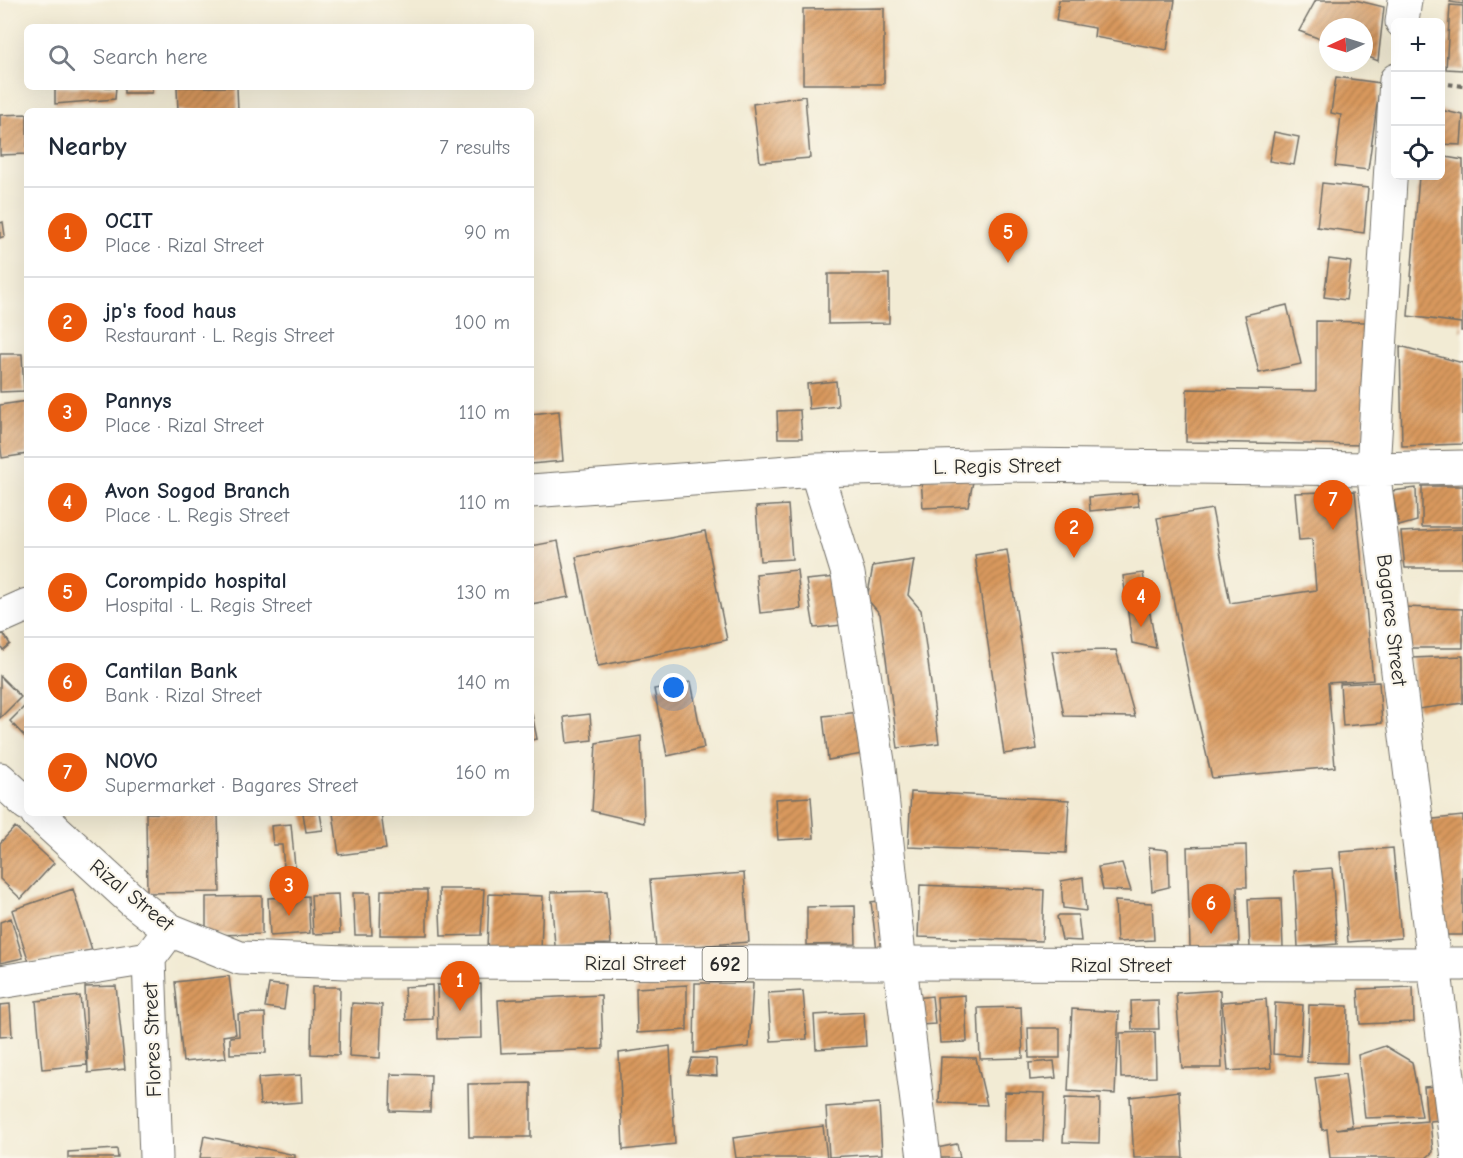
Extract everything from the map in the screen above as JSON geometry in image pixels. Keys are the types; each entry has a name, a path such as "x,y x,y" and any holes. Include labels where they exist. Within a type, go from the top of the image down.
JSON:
{"street":[{"path":"1403,18 1405,0"},
{"name":"Bagares Street","path":"1392,126 1373,469 1449,964 1458,1158"},
{"name":"L. Regis Street","path":"534,491 816,470 1017,465 1373,469 1463,467"},
{"path":"816,470 848,574 864,667 879,768 924,1158"},
{"path":"0,617 24,606"},
{"path":"0,779 24,801"},
{"name":"Rizal Street","path":"40,816 133,901 170,930 240,958 347,962 900,965 1449,964"},
{"name":"Flores Street","path":"156,1158 149,958 170,930"},
{"path":"0,982 149,958"}],"path":[{"path":"1445,84 1463,86"}],"building":[{"path":"1059,0 1175,0 1167,50 1094,37 1095,28 1056,21"},
{"path":"1316,0 1355,0 1384,7 1378,61 1373,59 1373,18 1319,18 1319,39 1299,31"},
{"path":"1451,0 1463,0 1463,4 1450,2"},
{"path":"1450,5 1463,6 1463,70 1446,69"},
{"path":"884,8 884,84 803,84 803,9"},
{"path":"1336,77 1380,83 1368,170 1335,166 1341,115 1331,113"},
{"path":"55,90 116,90 115,99 55,104"},
{"path":"124,90 152,90 152,93 124,93"},
{"path":"177,90 237,90 238,108 178,108"},
{"path":"805,96 810,158 760,162 753,104"},
{"path":"1445,111 1463,115 1461,145 1445,144"},
{"path":"24,114 24,154 0,155 0,115"},
{"path":"1274,132 1299,137 1294,165 1269,161"},
{"path":"1445,157 1463,160 1463,331 1461,331 1461,323 1408,316 1419,180 1445,180"},
{"path":"1322,183 1368,188 1364,233 1317,227"},
{"path":"3,222 5,236 0,238 0,223"},
{"path":"1329,259 1351,262 1346,300 1324,297"},
{"path":"828,274 889,274 889,323 828,324"},
{"path":"1287,305 1301,364 1259,373 1245,315"},
{"path":"1316,321 1366,322 1364,445 1186,442 1187,389 1316,391"},
{"path":"1400,346 1463,363 1463,444 1402,446"},
{"path":"0,354 22,354 24,391 0,392"},
{"path":"836,381 838,406 809,409 807,384"},
{"path":"24,401 24,454 2,458 0,405"},
{"path":"800,410 802,438 778,438 777,411"},
{"path":"559,411 563,461 534,464 534,414"},
{"path":"974,477 968,506 923,508 921,478"},
{"path":"1422,486 1463,486 1463,527 1422,527"},
{"path":"1416,488 1417,521 1399,526 1392,491"},
{"path":"1355,491 1373,680 1328,683 1335,767 1212,778 1192,694 1157,518 1212,509 1230,603 1316,590 1312,539 1299,540 1295,493"},
{"path":"1137,493 1139,506 1090,511 1089,497"},
{"path":"788,505 792,559 760,561 756,507"},
{"path":"1463,529 1463,568 1405,568 1401,532"},
{"path":"705,531 727,640 598,666 576,557"},
{"path":"558,541 569,597 534,603 534,545"},
{"path":"1007,550 1037,749 1004,754 975,555"},
{"path":"914,560 908,595 921,610 939,743 898,748 880,614 867,599 873,566"},
{"path":"797,570 801,609 760,613 756,574"},
{"path":"1143,573 1156,648 1132,643 1123,576"},
{"path":"837,577 842,625 814,628 806,580"},
{"path":"1402,607 1463,609 1463,648 1401,648"},
{"path":"3,633 10,644 3,650 0,645 0,636"},
{"path":"1116,650 1135,717 1064,716 1052,651"},
{"path":"1463,656 1463,703 1418,709 1412,658"},
{"path":"0,676 21,697 0,718"},
{"path":"691,682 704,748 667,756 654,689"},
{"path":"1379,682 1382,723 1343,726 1340,684"},
{"path":"24,707 24,736 10,721"},
{"path":"860,712 868,753 828,760 823,716"},
{"path":"590,714 592,740 567,743 564,717"},
{"path":"534,724 537,739 534,740"},
{"path":"641,736 644,823 592,811 596,743"},
{"path":"911,792 1069,800 1066,853 908,847"},
{"path":"811,797 814,838 778,840 775,799"},
{"path":"146,816 218,816 220,892 147,893"},
{"path":"303,816 321,816 323,830 306,832"},
{"path":"333,816 381,816 386,849 339,855"},
{"path":"1463,816 1463,935 1438,935 1424,820"},
{"path":"291,824 295,867 284,868 282,845 273,845 271,826"},
{"path":"15,827 54,863 21,899 0,879 0,843"},
{"path":"1246,845 1247,887 1237,887 1239,946 1190,947 1187,847"},
{"path":"1149,848 1168,850 1169,887 1152,891"},
{"path":"1393,848 1401,938 1348,942 1340,852"},
{"path":"1122,863 1131,891 1103,890 1098,867"},
{"path":"1332,868 1337,944 1298,947 1294,871"},
{"path":"744,873 749,942 656,949 650,880"},
{"path":"1083,877 1086,911 1063,908 1061,881"},
{"path":"920,885 1044,890 1042,941 918,937"},
{"path":"73,889 92,950 29,962 12,910"},
{"path":"439,889 484,889 481,935 441,936"},
{"path":"381,890 427,890 427,935 380,935"},
{"path":"607,891 611,944 555,946 551,892"},
{"path":"353,893 370,893 372,935 355,935"},
{"path":"338,894 340,933 313,934 311,895"},
{"path":"489,894 543,896 541,951 487,949"},
{"path":"262,896 262,934 206,935 206,897"},
{"path":"308,896 310,933 270,936 268,898"},
{"path":"1281,898 1283,947 1250,948 1248,899"},
{"path":"885,900 888,950 877,950 871,902"},
{"path":"1115,901 1152,903 1154,940 1117,942"},
{"path":"855,906 856,944 807,945 807,907"},
{"path":"1059,915 1078,915 1081,941 1062,940 1057,917"},
{"path":"11,918 23,958 0,963 0,922"},
{"path":"229,976 236,1034 223,1036 226,1058 183,1062 175,982"},
{"path":"695,983 753,983 749,1047 694,1053"},
{"path":"269,984 287,986 284,1010 265,1007"},
{"path":"481,984 482,1038 438,1039 437,985"},
{"path":"432,985 433,1019 406,1020 404,987"},
{"path":"687,985 687,1030 637,1033 636,988"},
{"path":"116,986 125,1069 88,1073 85,987"},
{"path":"312,987 340,987 339,1055 311,1054"},
{"path":"1413,987 1414,1022 1360,1024 1358,989"},
{"path":"1220,990 1222,1068 1182,1068 1176,993"},
{"path":"803,991 807,1039 771,1041 768,993"},
{"path":"601,995 603,1049 501,1053 498,1000"},
{"path":"965,995 967,1042 940,1043 937,997"},
{"path":"80,996 87,1065 42,1069 36,1001"},
{"path":"932,996 935,1024 919,1025 916,998"},
{"path":"1266,999 1271,1068 1228,1071 1222,1002"},
{"path":"1158,1000 1159,1029 1132,1029 1131,1001"},
{"path":"352,1003 382,1005 380,1058 349,1056"},
{"path":"1275,1003 1303,1005 1300,1056 1273,1054"},
{"path":"10,1004 12,1036 0,1037 0,1005"},
{"path":"1309,1005 1348,1006 1347,1063 1307,1062"},
{"path":"1021,1007 1023,1058 980,1059 978,1008"},
{"path":"1072,1009 1119,1012 1115,1094 1068,1091"},
{"path":"864,1012 866,1046 816,1049 814,1015"},
{"path":"265,1013 266,1053 230,1054 230,1037 239,1036 238,1014"},
{"path":"1028,1028 1060,1028 1060,1058 1029,1058"},
{"path":"1155,1032 1156,1077 1121,1078 1120,1033"},
{"path":"670,1046 675,1144 623,1150 619,1053"},
{"path":"1385,1046 1412,1062 1422,1116 1365,1118 1358,1055"},
{"path":"941,1057 976,1058 987,1105 939,1103"},
{"path":"692,1058 716,1059 717,1076 687,1074"},
{"path":"1054,1061 1056,1078 1030,1080 1029,1063"},
{"path":"391,1074 431,1075 430,1112 390,1111"},
{"path":"1345,1074 1352,1126 1336,1129 1427,1121 1424,1087 1448,1085 1451,1119 1430,1121 1433,1152 1426,1158 1330,1158 1327,1129 1322,1130 1315,1078"},
{"path":"301,1075 302,1102 260,1105 258,1078"},
{"path":"531,1083 531,1137 469,1137 468,1084"},
{"path":"1179,1091 1183,1158 1134,1158 1130,1097"},
{"path":"1005,1092 1045,1093 1043,1141 1004,1141"},
{"path":"1065,1098 1100,1099 1099,1143 1063,1142"},
{"path":"879,1103 882,1154 829,1157 826,1107"},
{"path":"823,1126 827,1158 736,1158 733,1138"},
{"path":"204,1136 295,1155 295,1158 200,1158"},
{"path":"957,1144 960,1158 929,1158 927,1150"},
{"path":"117,1149 118,1158 68,1158 68,1152"}],"place":[{"name":"Corompido hospital","path":"1008,263"},
{"name":"NOVO","path":"1333,530"},
{"name":"jp's food haus","path":"1074,558"},
{"name":"Avon Sogod Branch","path":"1141,627"},
{"name":"Pannys","path":"289,916"},
{"name":"Cantilan Bank","path":"1211,934"},
{"name":"OCIT","path":"460,1011"}]}
